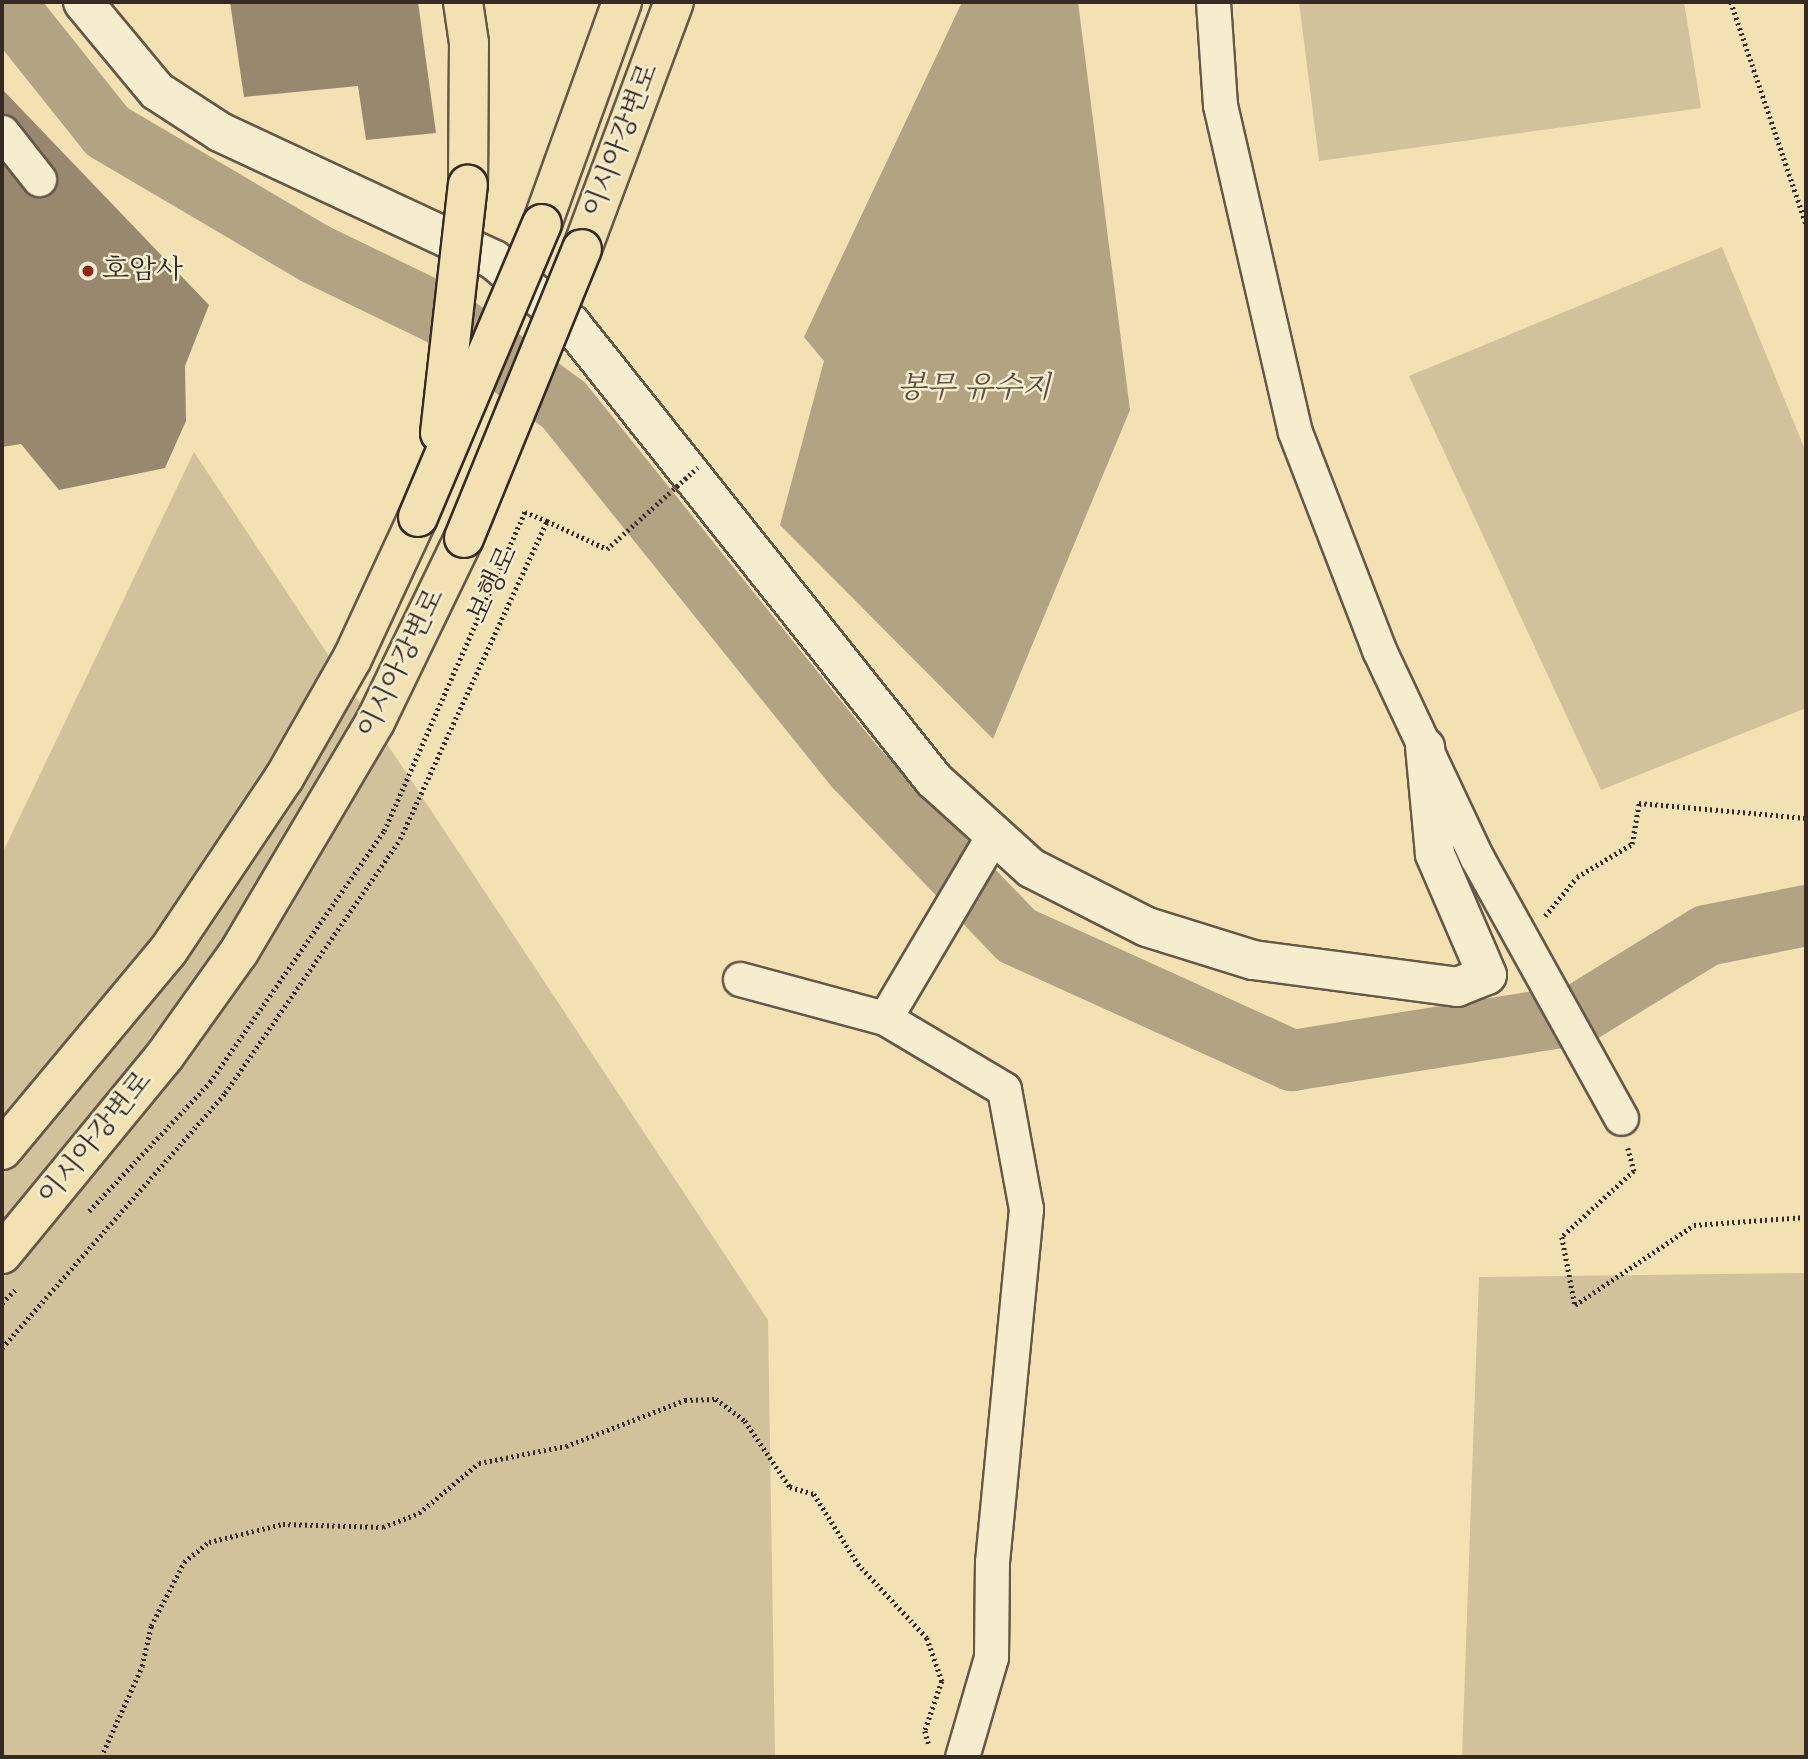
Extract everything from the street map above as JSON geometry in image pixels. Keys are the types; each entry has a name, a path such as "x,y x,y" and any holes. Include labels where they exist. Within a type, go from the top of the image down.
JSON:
{"highway":[{"path":"435,477 468,185 469,43 463,2"},
{"name":"이시아강변로","path":"2,1150 168,951 284,778 352,659 418,517 542,224 622,2"},
{"name":"이시아강변로","path":"11,1269 239,953 375,722 464,538 582,249 674,2"}],"street":[{"path":"83,2 157,92 220,132 494,260 571,324 934,780 1031,867 1147,928 1253,960 1457,987 1487,975 1436,854 1425,747"},
{"path":"1213,2 1220,105 1295,432 1378,649 1477,858 1527,938 1620,1118"},
{"path":"2,132 39,179"},
{"path":"885,1018 911,968 993,834"},
{"path":"740,979 885,1018 1004,1089 1026,1209 992,1562 991,1657 950,1756"}],"path":[{"path":"1731,2 1806,223"},
{"name":"보행로","path":"2,1348 225,1093 400,839 547,521 607,549 698,467"},
{"path":"77,1223 210,1082 384,831 525,512 547,521"},
{"path":"1527,938 1577,877 1632,844 1639,803 1806,818"},
{"path":"1620,1118 1634,1171 1562,1237 1575,1305 1694,1225 1806,1217"},
{"path":"2,1303 11,1269"},
{"path":"101,1757 142,1665 151,1626 184,1562 209,1542 283,1524 383,1527 419,1513 479,1463 566,1446 685,1400 716,1399 745,1420 790,1487 814,1494 858,1564 928,1638 942,1681 925,1731 931,1752 950,1756"}],"shaded area":[{"path":"1299,2 1684,2 1701,108 1319,161"},
{"path":"1722,247 1806,452 1806,708 1601,790 1409,376"},
{"path":"194,452 768,1320 775,1757 2,1757 2,854"},
{"path":"1806,1273 1806,1757 1462,1757 1479,1277"}],"water":[{"name":"봉무 유수지","path":"962,2 1078,2 1130,410 993,739 780,525 824,361 804,337"}],"building":[{"path":"230,2 418,2 436,133 366,140 358,86 244,97"},
{"name":"호암사","path":"2,89 209,305 185,366 186,421 165,468 59,490 21,444 2,447 2,163 33,197 51,194 58,177 17,120 2,113"}],"waterway":[{"path":"4,2 107,131 314,253 440,314 563,404 855,767 1016,935 1292,1060 1578,1014 1706,935 1806,915"}],"place":[{"name":"호암사","path":"88,271"}]}
